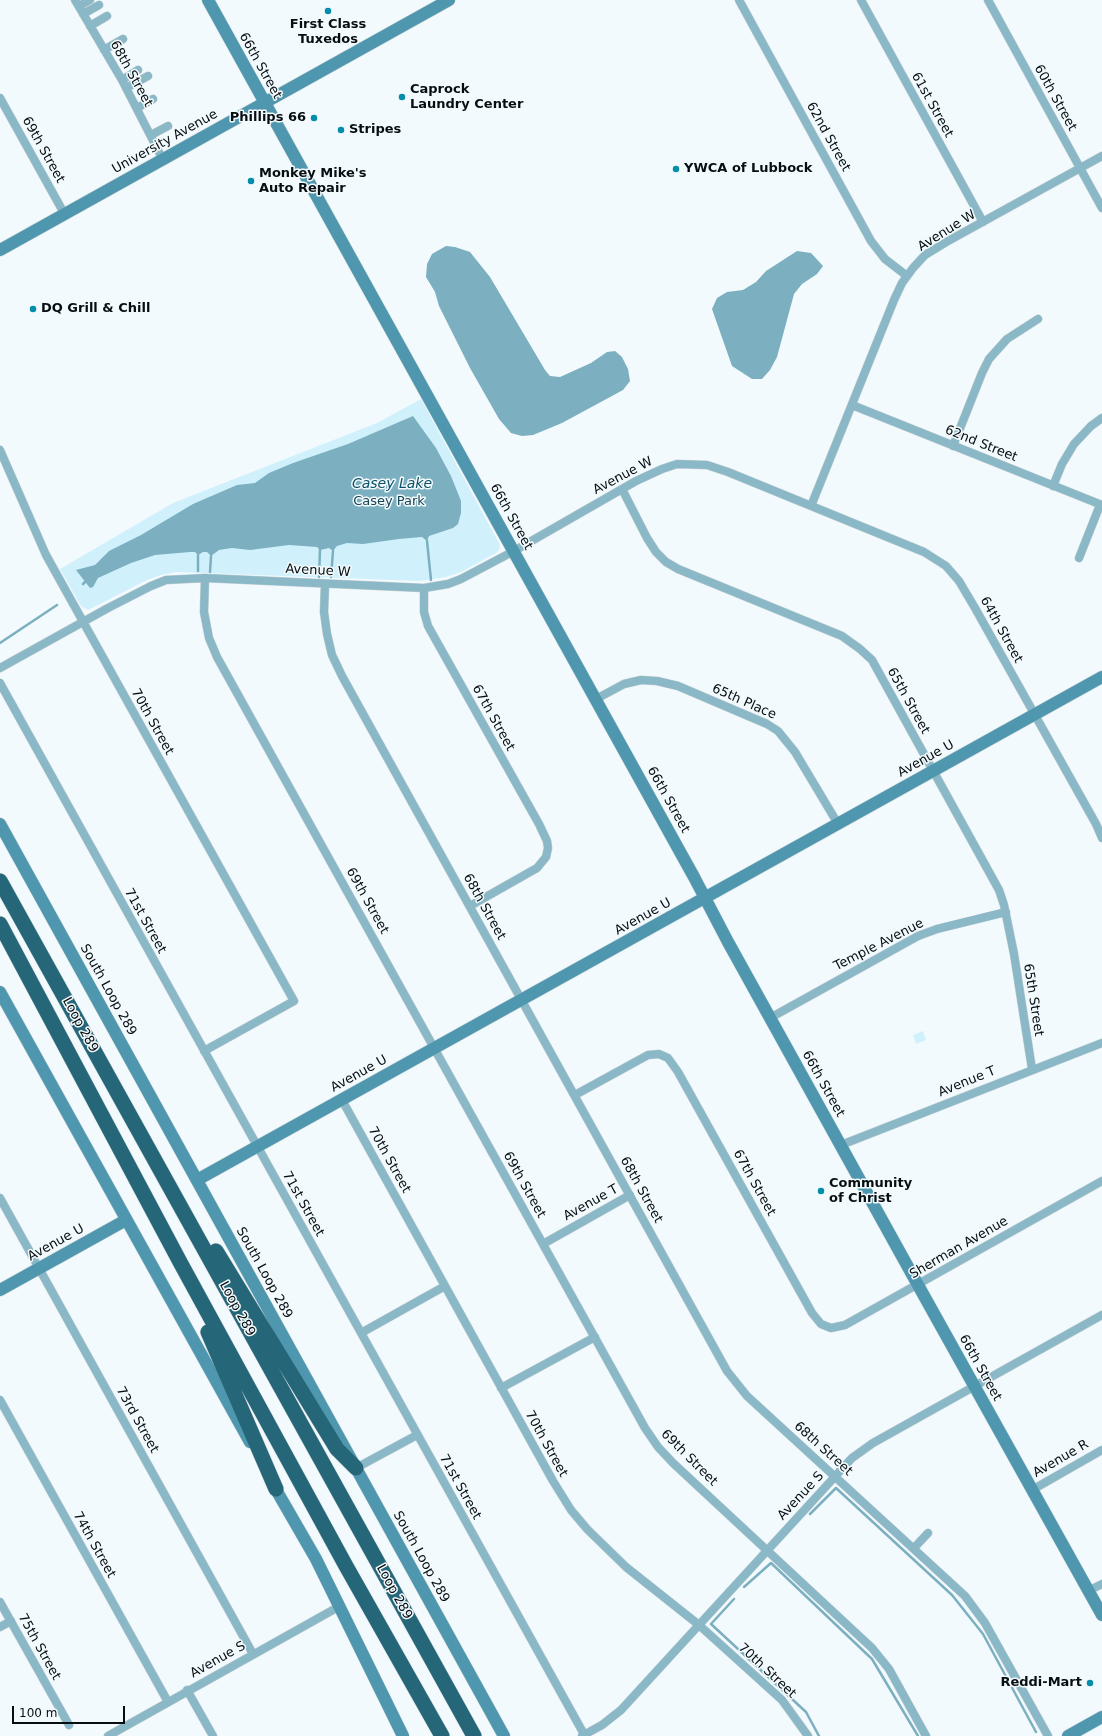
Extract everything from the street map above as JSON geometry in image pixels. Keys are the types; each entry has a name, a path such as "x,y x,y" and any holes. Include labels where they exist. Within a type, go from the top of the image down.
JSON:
{"highway":[{"path":"0,869 21,918"},
{"name":"Loop 289","path":"0,881 474,1736"},
{"name":"Loop 289","path":"0,924 180,1262 346,1566 442,1736"},
{"path":"0,938 13,948"},
{"path":"118,1094 176,1183 337,1449 356,1468"},
{"path":"180,1262 276,1489"}],"street":[{"path":"77,3 90,0"},
{"name":"66th Street","path":"208,0 691,871 704,898 770,1018 1102,1615"},
{"name":"University Avenue","path":"0,250 164,160 448,0"},
{"name":"62nd Street","path":"739,0 871,240 885,259 907,276"},
{"name":"61st Street","path":"861,0 983,222"},
{"name":"60th Street","path":"988,0 1102,208"},
{"name":"68th Street","path":"77,3 122,80 164,160"},
{"path":"83,14 99,5"},
{"path":"90,26 107,16"},
{"path":"104,50 123,39"},
{"path":"122,80 138,70"},
{"path":"126,88 148,76"},
{"name":"69th Street","path":"0,98 65,215"},
{"path":"137,108 153,99"},
{"path":"151,135 168,126"},
{"name":"Avenue W","path":"0,668 82,622 151,586 166,580 205,578 424,588 434,587 461,579 622,490 662,469 677,464 707,465 811,506 894,300 907,276 925,255 1102,156"},
{"path":"953,446 982,374 990,359 1010,336 1038,319"},
{"name":"62nd Street","path":"852,405 1101,505"},
{"path":"1053,486 1062,464 1074,444 1090,426 1102,418"},
{"name":"70th Street","path":"0,450 46,555 294,1001 204,1051"},
{"name":"65th Street","path":"622,490 647,538 656,552 666,562 678,569 842,636 872,660 999,890 1006,912 1014,954 1032,1069"},
{"path":"1079,558 1101,505"},
{"name":"64th Street","path":"811,506 924,552 946,566 959,581 1096,824 1102,838"},
{"name":"69th Street","path":"205,578 204,612 210,638 217,657 645,1428 658,1447 673,1463 872,1648 889,1669 926,1736"},
{"name":"68th Street","path":"325,584 325,624 329,645 336,664 733,1380 747,1396 954,1585 978,1612 1048,1736"},
{"name":"67th Street","path":"424,588 424,612 428,626 544,833 548,848 546,857 542,863 532,871 470,906"},
{"name":"Avenue U","path":"197,1180 1102,677"},
{"name":"65th Place","path":"596,699 624,684 641,680 657,681 678,686 767,724 778,731 795,752 838,824"},
{"name":"71st Street","path":"0,683 584,1736"},
{"name":"South Loop 289","path":"0,824 504,1736"},
{"name":"Temple Avenue","path":"770,1018 918,936 937,929 1006,912"},
{"path":"0,992 316,1559 403,1736"},
{"name":"Avenue T","path":"841,1145 1032,1069 1102,1043"},
{"name":"67th Street","path":"575,1095 642,1058 653,1054 659,1054 668,1058 678,1072 812,1313 825,1327"},
{"name":"70th Street","path":"342,1100 570,1510 626,1567 699,1625 782,1700 808,1736"},
{"name":"Sherman Avenue","path":"825,1327 836,1328 845,1325 1102,1181"},
{"name":"Avenue T","path":"543,1244 630,1195"},
{"name":"73rd Street","path":"0,1198 253,1654"},
{"name":"Avenue U","path":"0,1290 126,1220"},
{"path":"361,1333 445,1286"},
{"name":"Avenue S","path":"584,1736 602,1725 621,1710 852,1458 873,1443 1102,1315"},
{"path":"501,1388 595,1337"},
{"name":"74th Street","path":"0,1400 168,1702"},
{"path":"356,1468 417,1435"},
{"name":"Avenue R","path":"1032,1490 1102,1450"},
{"path":"914,1548 928,1533"},
{"path":"1088,1591 1102,1584"},
{"name":"75th Street","path":"0,1602 69,1725"},
{"name":"Avenue S","path":"108,1736 187,1690 340,1606"},
{"path":"0,1627 11,1621"},
{"path":"187,1690 213,1736"},
{"path":"1068,1736 1102,1717"}],"green space":[{"name":"Casey Park","path":"421,399 500,545 499,550 496,553 461,572 446,577 420,581 176,572 147,580 88,610 81,606 60,569 173,503 377,423"},
{"path":"923,1031 926,1040 916,1044 913,1035"}],"water":[{"path":"446,246 455,247 470,252 490,277 550,376 560,377 591,363 607,352 615,351 622,357 628,369 630,381 623,390 562,423 533,435 522,436 511,433 499,419 470,368 439,306 435,292 426,277 427,264 432,254"},
{"path":"797,251 811,253 823,266 817,274 802,284 794,294 777,357 770,370 762,379 752,379 732,366 712,309 717,298 727,292 743,290 756,282 766,271"},
{"name":"Casey Lake","path":"413,416 436,448 451,476 461,501 461,513 458,524 453,528 429,536 427,541 422,537 363,544 347,543 337,546 333,551 329,548 320,550 317,547 289,545 250,550 232,548 219,550 211,556 207,552 203,552 198,555 195,552 190,552 155,555 131,563 98,578 93,587 90,588 76,570 95,565 109,551 141,535 193,504 237,485 255,483 269,473 348,444"}],"waterway":[{"path":"427,541 431,580"},
{"path":"319,577 320,550"},
{"path":"331,577 333,551"},
{"path":"198,555 198,571"},
{"path":"210,572 211,556"},
{"path":"0,643 57,605"},
{"path":"810,1514 836,1488 952,1595 983,1634 1036,1732"},
{"path":"744,1587 771,1563 872,1659 918,1736"},
{"path":"734,1599 711,1624 806,1712 819,1736"}],"place":[{"name":"First Class Tuxedos","path":"328,11"},
{"name":"Caprock Laundry Center","path":"402,97"},
{"name":"Phillips 66","path":"314,118"},
{"name":"Stripes","path":"341,130"},
{"name":"YWCA of Lubbock","path":"676,169"},
{"name":"Monkey Mike's Auto Repair","path":"251,181"},
{"name":"DQ Grill & Chill","path":"33,309"},
{"name":"Community of Christ","path":"821,1191"},
{"name":"Reddi-Mart","path":"1090,1683"}]}
